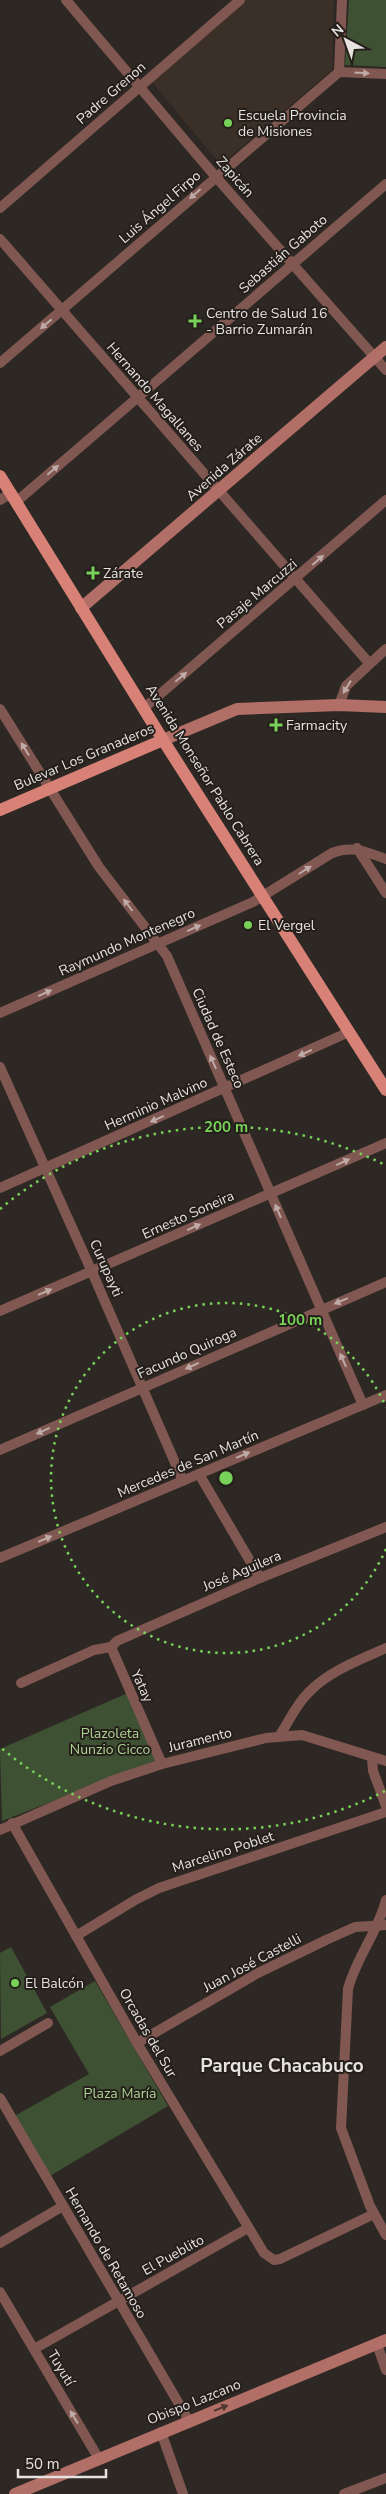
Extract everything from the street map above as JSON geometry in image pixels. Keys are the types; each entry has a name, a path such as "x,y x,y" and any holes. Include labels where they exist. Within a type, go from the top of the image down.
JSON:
{"main road":[{"name":"Avenida Zárate","path":"82,608 386,347"},
{"name":"Avenida Monseñor Pablo Cabrera","path":"0,476 9,498 82,608 163,740 386,1090"},
{"name":"Bulevar Los Granaderos","path":"0,810 237,709 340,705 386,707"},
{"name":"Obispo Lazcano","path":"15,2494 382,2342"}],"street":[{"name":"Zapicán","path":"66,0 215,176 386,370"},
{"name":"Padre Grenon","path":"0,208 240,0"},
{"path":"342,0 338,72 386,74"},
{"name":"Luis Ángel Firpo","path":"0,363 338,72"},
{"name":"Sebastián Gaboto","path":"9,498 138,398 386,184"},
{"name":"Hernando Magallanes","path":"0,239 369,663"},
{"name":"Pasaje Marcuzzi","path":"144,708 386,500"},
{"path":"340,705 346,686 386,649"},
{"name":"Ciudad de Esteco","path":"0,709 99,867 167,956 363,1405"},
{"path":"357,848 386,859"},
{"path":"357,848 386,893"},
{"name":"Raymundo Montenegro","path":"0,1013 263,896 332,853 342,849 357,848"},
{"name":"Herminio Malvino","path":"0,1188 349,1032"},
{"name":"Curupayti","path":"0,1067 183,1481"},
{"name":"Ernesto Soneira","path":"0,1311 386,1143"},
{"name":"Facundo Quiroga","path":"0,1450 386,1282"},
{"name":"Mercedes de San Martín","path":"0,1558 386,1396"},
{"path":"199,1474 260,1578"},
{"name":"José Aguilera","path":"21,1683 94,1650 111,1647 117,1641 260,1578 386,1527"},
{"name":"Yatay","path":"111,1647 162,1764"},
{"path":"280,1735 298,1704 321,1682 354,1662 386,1648"},
{"name":"Juramento","path":"0,1830 12,1823 111,1781 162,1764 280,1735 302,1735 386,1761"},
{"path":"372,1757 373,1771 386,1806"},
{"name":"Marcelino Poblet","path":"76,1936 134,1900 159,1888 386,1812"},
{"name":"Orcadas del Sur","path":"12,1823 137,2043 264,2253 274,2260 280,2258 374,2214"},
{"path":"386,1900 382,1925 354,1971 348,1989 341,2115 342,2137 374,2214 386,2235"},
{"name":"Juan José Castelli","path":"137,2043 267,1968 355,1927 382,1925"},
{"path":"0,2051 48,2023"},
{"name":"Hernando de Retamoso","path":"0,2098 4,2115 63,2206 189,2421"},
{"path":"0,2243 63,2206"},
{"name":"El Pueblito","path":"34,2349 248,2228"},
{"name":"Tuyutí","path":"0,2292 99,2459"},
{"path":"382,2342 386,2370"},
{"path":"161,2432 184,2494"},
{"path":"344,2494 386,2478"}],"shaded area":[{"name":"Escuela Provincia de Misiones","path":"246,0 334,0 332,70 221,165 152,82"}],"green space":[{"path":"349,0 386,0 386,67 345,65"},
{"name":"Plazoleta Nunzio Cicco","path":"130,1692 158,1760 2,1821 0,1749"},
{"name":"El Balcón","path":"11,1947 47,2013 1,2039 0,1953"},
{"name":"Plaza María","path":"95,1981 168,2106 48,2177 11,2118 89,2074 50,2007"}],"place":[{"name":"Escuela Provincia de Misiones","path":"228,123"},
{"name":"Centro de Salud 16 - Barrio Zumarán","path":"195,321"},
{"name":"Zárate","path":"93,573"},
{"name":"Farmacity","path":"276,725"},
{"name":"El Vergel","path":"248,925"},
{"name":"El Balcón","path":"15,1983"}],"district":[{"name":"Parque Chacabuco","path":"282,2066"}]}
